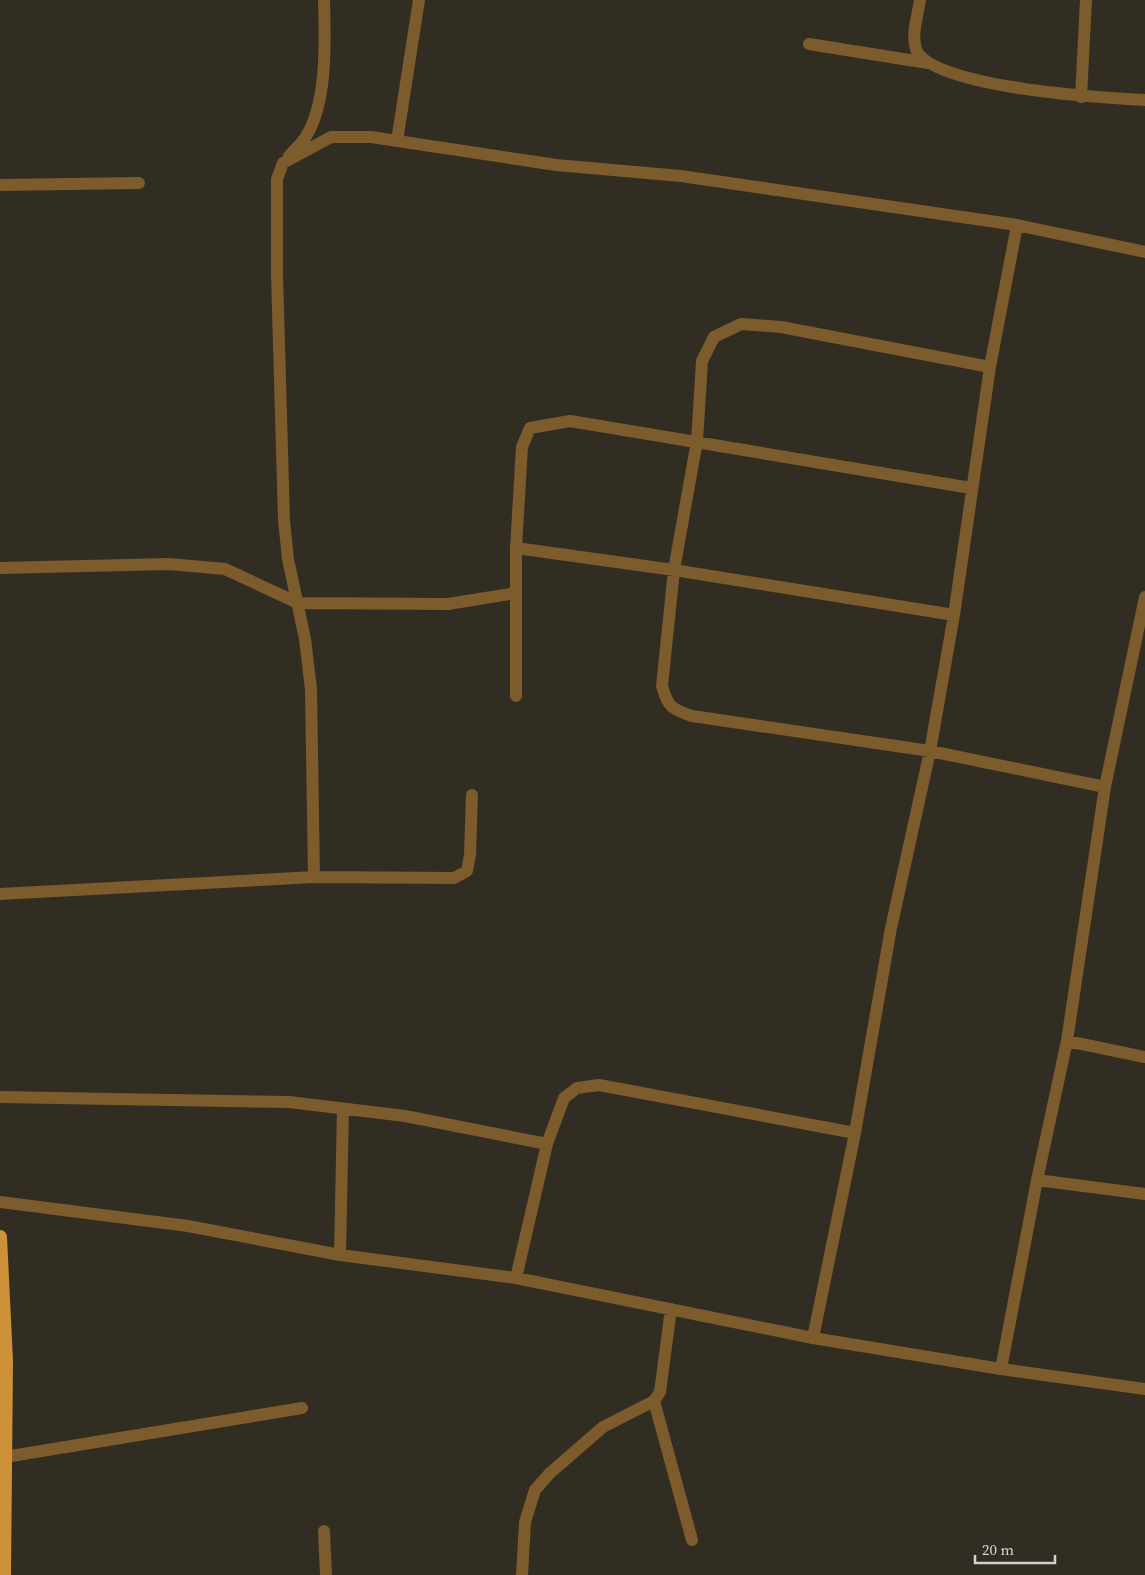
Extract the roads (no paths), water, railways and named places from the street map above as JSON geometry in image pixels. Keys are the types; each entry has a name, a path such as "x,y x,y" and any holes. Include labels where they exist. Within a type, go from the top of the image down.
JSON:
{"highway":[{"path":"0,1237 6,1361 4,1575"}],"street":[{"path":"314,877 311,689 305,639 288,559 284,520 277,179 283,163 305,137 315,113 325,45 324,0"},
{"path":"397,141 419,0"},
{"path":"920,0 914,33 916,50 928,63"},
{"path":"1081,96 1086,0"},
{"path":"809,44 928,63 952,73 1014,87 1081,96 1145,100"},
{"path":"283,163 331,137 371,137 556,165 681,176 1017,225 1145,252"},
{"path":"0,185 139,183"},
{"path":"813,1338 855,1134 891,928 930,751 954,615 990,367 1017,225"},
{"path":"990,367 781,327 741,324 714,337 702,361 696,441 674,570 662,686 667,702 675,710 692,716 930,751 1105,787"},
{"path":"516,696 516,548 522,447 530,428 570,421 971,488"},
{"path":"516,548 674,570 954,615"},
{"path":"0,568 169,564 225,569 298,602 448,604 516,593"},
{"path":"1001,1370 1037,1180 1066,1041 1105,787 1145,597"},
{"path":"0,894 314,877 454,878 467,871 470,855 472,795"},
{"path":"1066,1041 1145,1057"},
{"path":"516,1278 547,1144 564,1098 577,1088 599,1085 855,1134"},
{"path":"0,1097 289,1102 405,1116 547,1144"},
{"path":"340,1255 343,1108"},
{"path":"1037,1180 1145,1194"},
{"path":"0,1202 188,1226 340,1255 516,1278 813,1338 1001,1370 1145,1389"},
{"path":"522,1575 525,1522 535,1490 550,1473 603,1427 654,1401 660,1392 671,1309"},
{"path":"654,1401 692,1540"},
{"path":"5,1457 302,1408"},
{"path":"324,1531 326,1575"}]}
